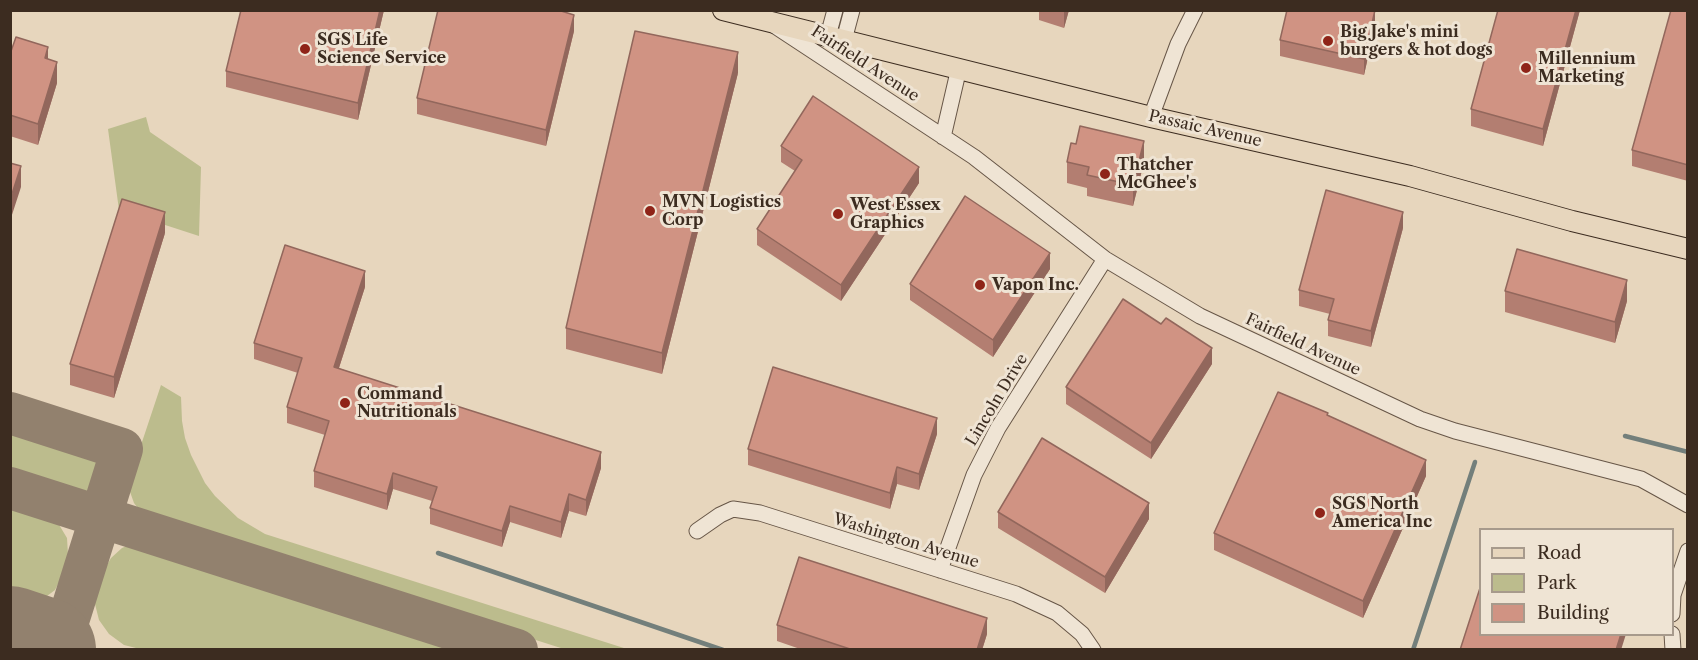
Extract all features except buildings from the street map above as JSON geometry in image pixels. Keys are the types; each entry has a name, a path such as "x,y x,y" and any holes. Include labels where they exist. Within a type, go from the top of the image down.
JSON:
{"main road":[{"name":"Passaic Avenue","path":"723,10 1151,117 1410,176 1572,221 1688,249"}],"street":[{"path":"835,10 836,38"},
{"path":"836,38 852,10"},
{"path":"1151,117 1178,44 1195,10"},
{"name":"Fairfield Avenue","path":"767,21 974,157 1105,259 1200,316 1420,419 1444,428 1641,479 1688,505"},
{"path":"943,137 959,68"},
{"name":"Lincoln Drive","path":"940,570 974,475 998,428 1105,259"},
{"name":"Washington Avenue","path":"697,531 720,515 734,509 760,513 1016,594 1057,613 1082,634 1093,650"},
{"path":"1674,592 1688,551"}],"green space":[{"path":"146,117 150,132 201,167 199,236 119,210 108,129"},
{"path":"161,385 181,397 185,438 205,483 238,518 265,534 627,649 564,649 143,515 134,503 129,489 133,469"},
{"path":"11,428 87,452 98,463 100,476 93,486 81,495 11,474"},
{"path":"11,505 58,523 67,538 68,555 64,572 55,590 43,599 17,610 11,609"},
{"path":"134,543 469,649 140,649 124,645 109,634 99,620 95,604 96,588 111,558 122,548"}],"waterway":[{"path":"1625,436 1688,452"},
{"path":"1413,650 1475,462"},
{"path":"438,553 723,650"}],"taxiway":[{"path":"10,413 122,449 59,650"},
{"path":"10,488 517,650"}],"runway":[{"path":"10,639 43,650"}],"place":[{"name":"Big Jake's mini burgers & hot dogs","path":"1328,41"},
{"name":"SGS Life Science Service","path":"305,49"},
{"name":"Millennium Marketing","path":"1526,68"},
{"name":"Thatcher McGhee's","path":"1105,174"},
{"name":"MVN Logistics Corp","path":"650,211"},
{"name":"West Essex Graphics","path":"838,214"},
{"name":"Vapon Inc.","path":"980,285"},
{"name":"Command Nutritionals","path":"345,403"},
{"name":"SGS North America Inc","path":"1320,513"}]}
